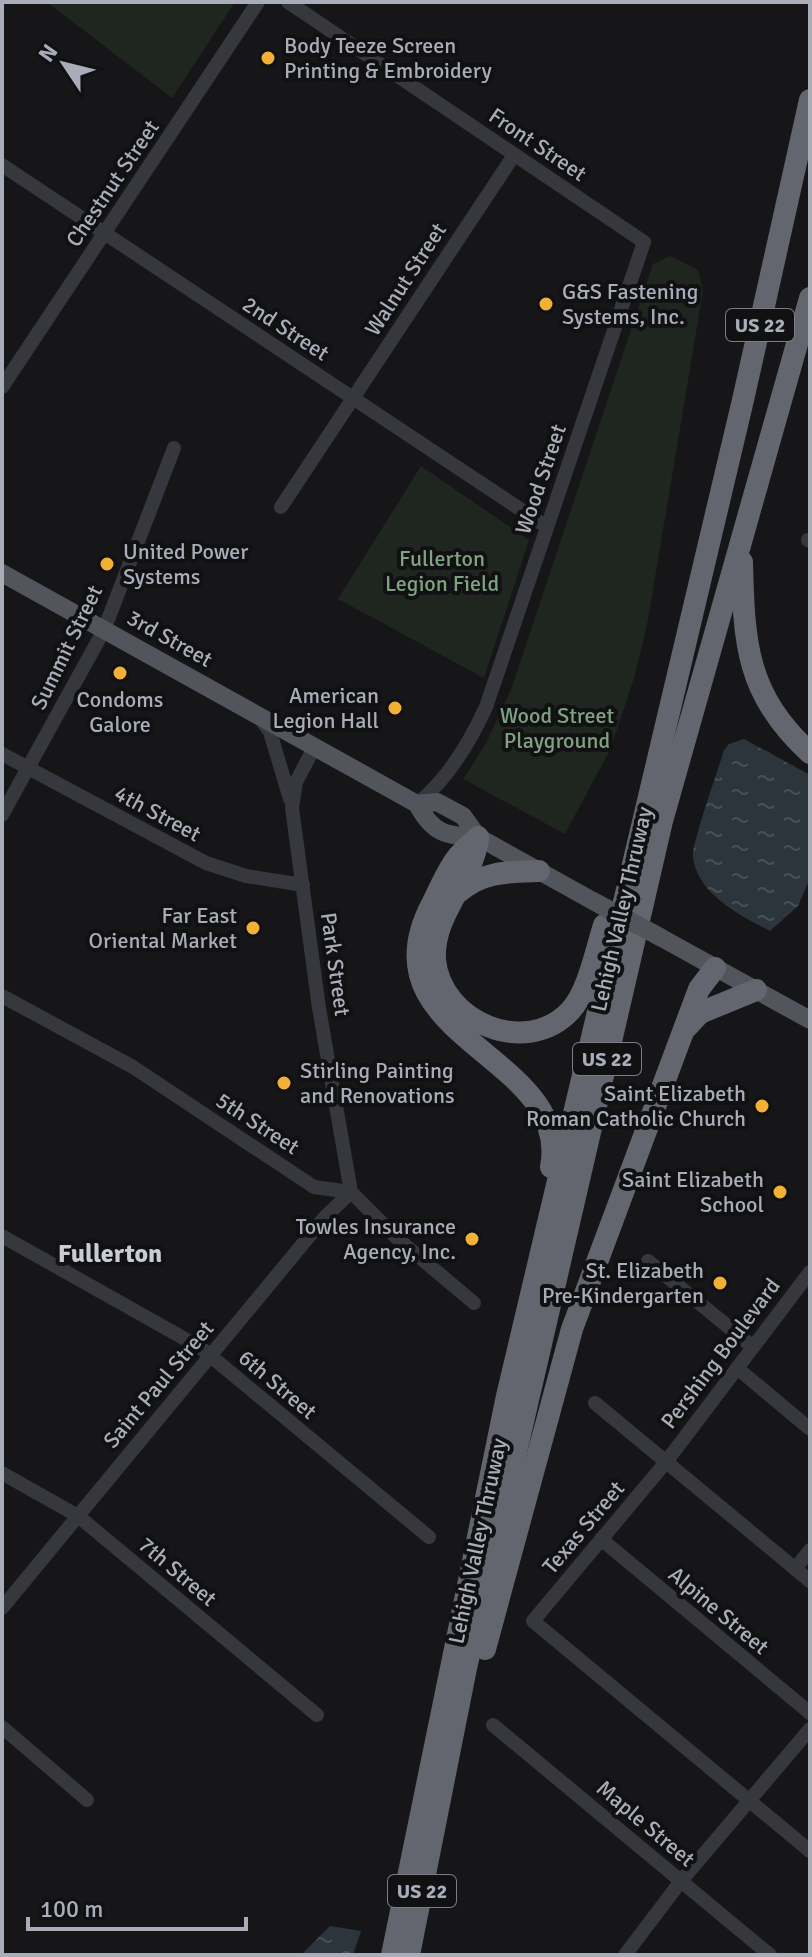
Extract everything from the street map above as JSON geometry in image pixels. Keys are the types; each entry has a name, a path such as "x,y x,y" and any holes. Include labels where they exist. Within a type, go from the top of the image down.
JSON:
{"highway":[{"name":"Lehigh Valley Thruway","path":"392,1955 507,1396 740,413 810,100"},
{"name":"Lehigh Valley Thruway","path":"409,1955 466,1668 662,821 810,298"},
{"path":"741,540 744,625 752,666 768,704 810,753"},
{"path":"478,837 472,864 439,929 435,949 437,972 452,1001 467,1015 501,1031 523,1033 555,1023 579,1000 647,799"},
{"path":"478,837 456,859 428,911 419,935 418,962 425,989 438,1012 532,1097 544,1116 551,1137 552,1161 507,1396"},
{"path":"456,896 467,885 486,876 539,871"},
{"path":"435,1827 572,1329 699,989 715,968"},
{"path":"686,1028 700,1013 756,990"}],"main road":[{"name":"3rd Street","path":"2,573 417,804 427,822 452,836 478,837 810,1020"}],"street":[{"name":"Chestnut Street","path":"2,387 258,2"},
{"name":"Front Street","path":"288,2 644,242"},
{"name":"Walnut Street","path":"281,507 514,155"},
{"name":"2nd Street","path":"2,165 547,527"},
{"name":"Wood Street","path":"417,804 436,789 479,723 644,242"},
{"name":"Summit Street","path":"2,815 104,630 174,448"},
{"path":"258,714 270,732 292,808"},
{"name":"Park Street","path":"315,746 296,782 292,808 319,1008 351,1192"},
{"name":"4th Street","path":"2,754 206,863 246,876 303,885"},
{"name":"5th Street","path":"2,996 133,1067 314,1187 351,1192"},
{"path":"351,1192 398,1239 474,1303"},
{"name":"Saint Paul Street","path":"2,1608 325,1217 351,1192"},
{"name":"6th Street","path":"2,1236 201,1348 429,1537"},
{"path":"648,1261 753,1347"},
{"name":"Pershing Boulevard","path":"666,1462 810,1272"},
{"path":"737,1368 810,1429"},
{"path":"595,1403 810,1581"},
{"name":"Texas Street","path":"666,1462 533,1621 750,1802"},
{"name":"7th Street","path":"2,1473 78,1516 317,1715"},
{"name":"Alpine Street","path":"601,1539 810,1713"},
{"path":"795,1569 810,1550"},
{"name":"Maple Street","path":"493,1725 770,1955"},
{"path":"2,1727 87,1800"},
{"path":"625,1955 681,1881 810,1729"},
{"path":"750,1802 810,1851"}],"green space":[{"path":"47,2 235,2 172,98"},
{"name":"Wood Street Playground","path":"670,256 698,270 703,291 647,625 635,675 610,750 565,834 463,779 485,745 511,690 653,264"},
{"name":"Fullerton Legion Field","path":"421,466 529,540 484,678 338,599"}],"water":[{"path":"744,739 810,775 810,878 798,906 770,931 734,911 711,893 696,870 693,857 724,750 729,744"},
{"path":"330,1926 361,1931 353,1955 301,1955"}],"place":[{"name":"Body Teeze Screen Printing & Embroidery","path":"268,58"},
{"name":"G&S Fastening Systems, Inc.","path":"546,304"},
{"name":"United Power Systems","path":"107,564"},
{"name":"Condoms Galore","path":"120,673"},
{"name":"American Legion Hall","path":"395,708"},
{"name":"Far East Oriental Market","path":"253,928"},
{"name":"Stirling Painting and Renovations","path":"284,1083"},
{"name":"Saint Elizabeth Roman Catholic Church","path":"762,1106"},
{"name":"Saint Elizabeth School","path":"780,1192"},
{"name":"Towles Insurance Agency, Inc.","path":"472,1239"},
{"name":"St. Elizabeth Pre-Kindergarten","path":"720,1283"}],"district":[{"name":"Fullerton","path":"110,1253"}]}
